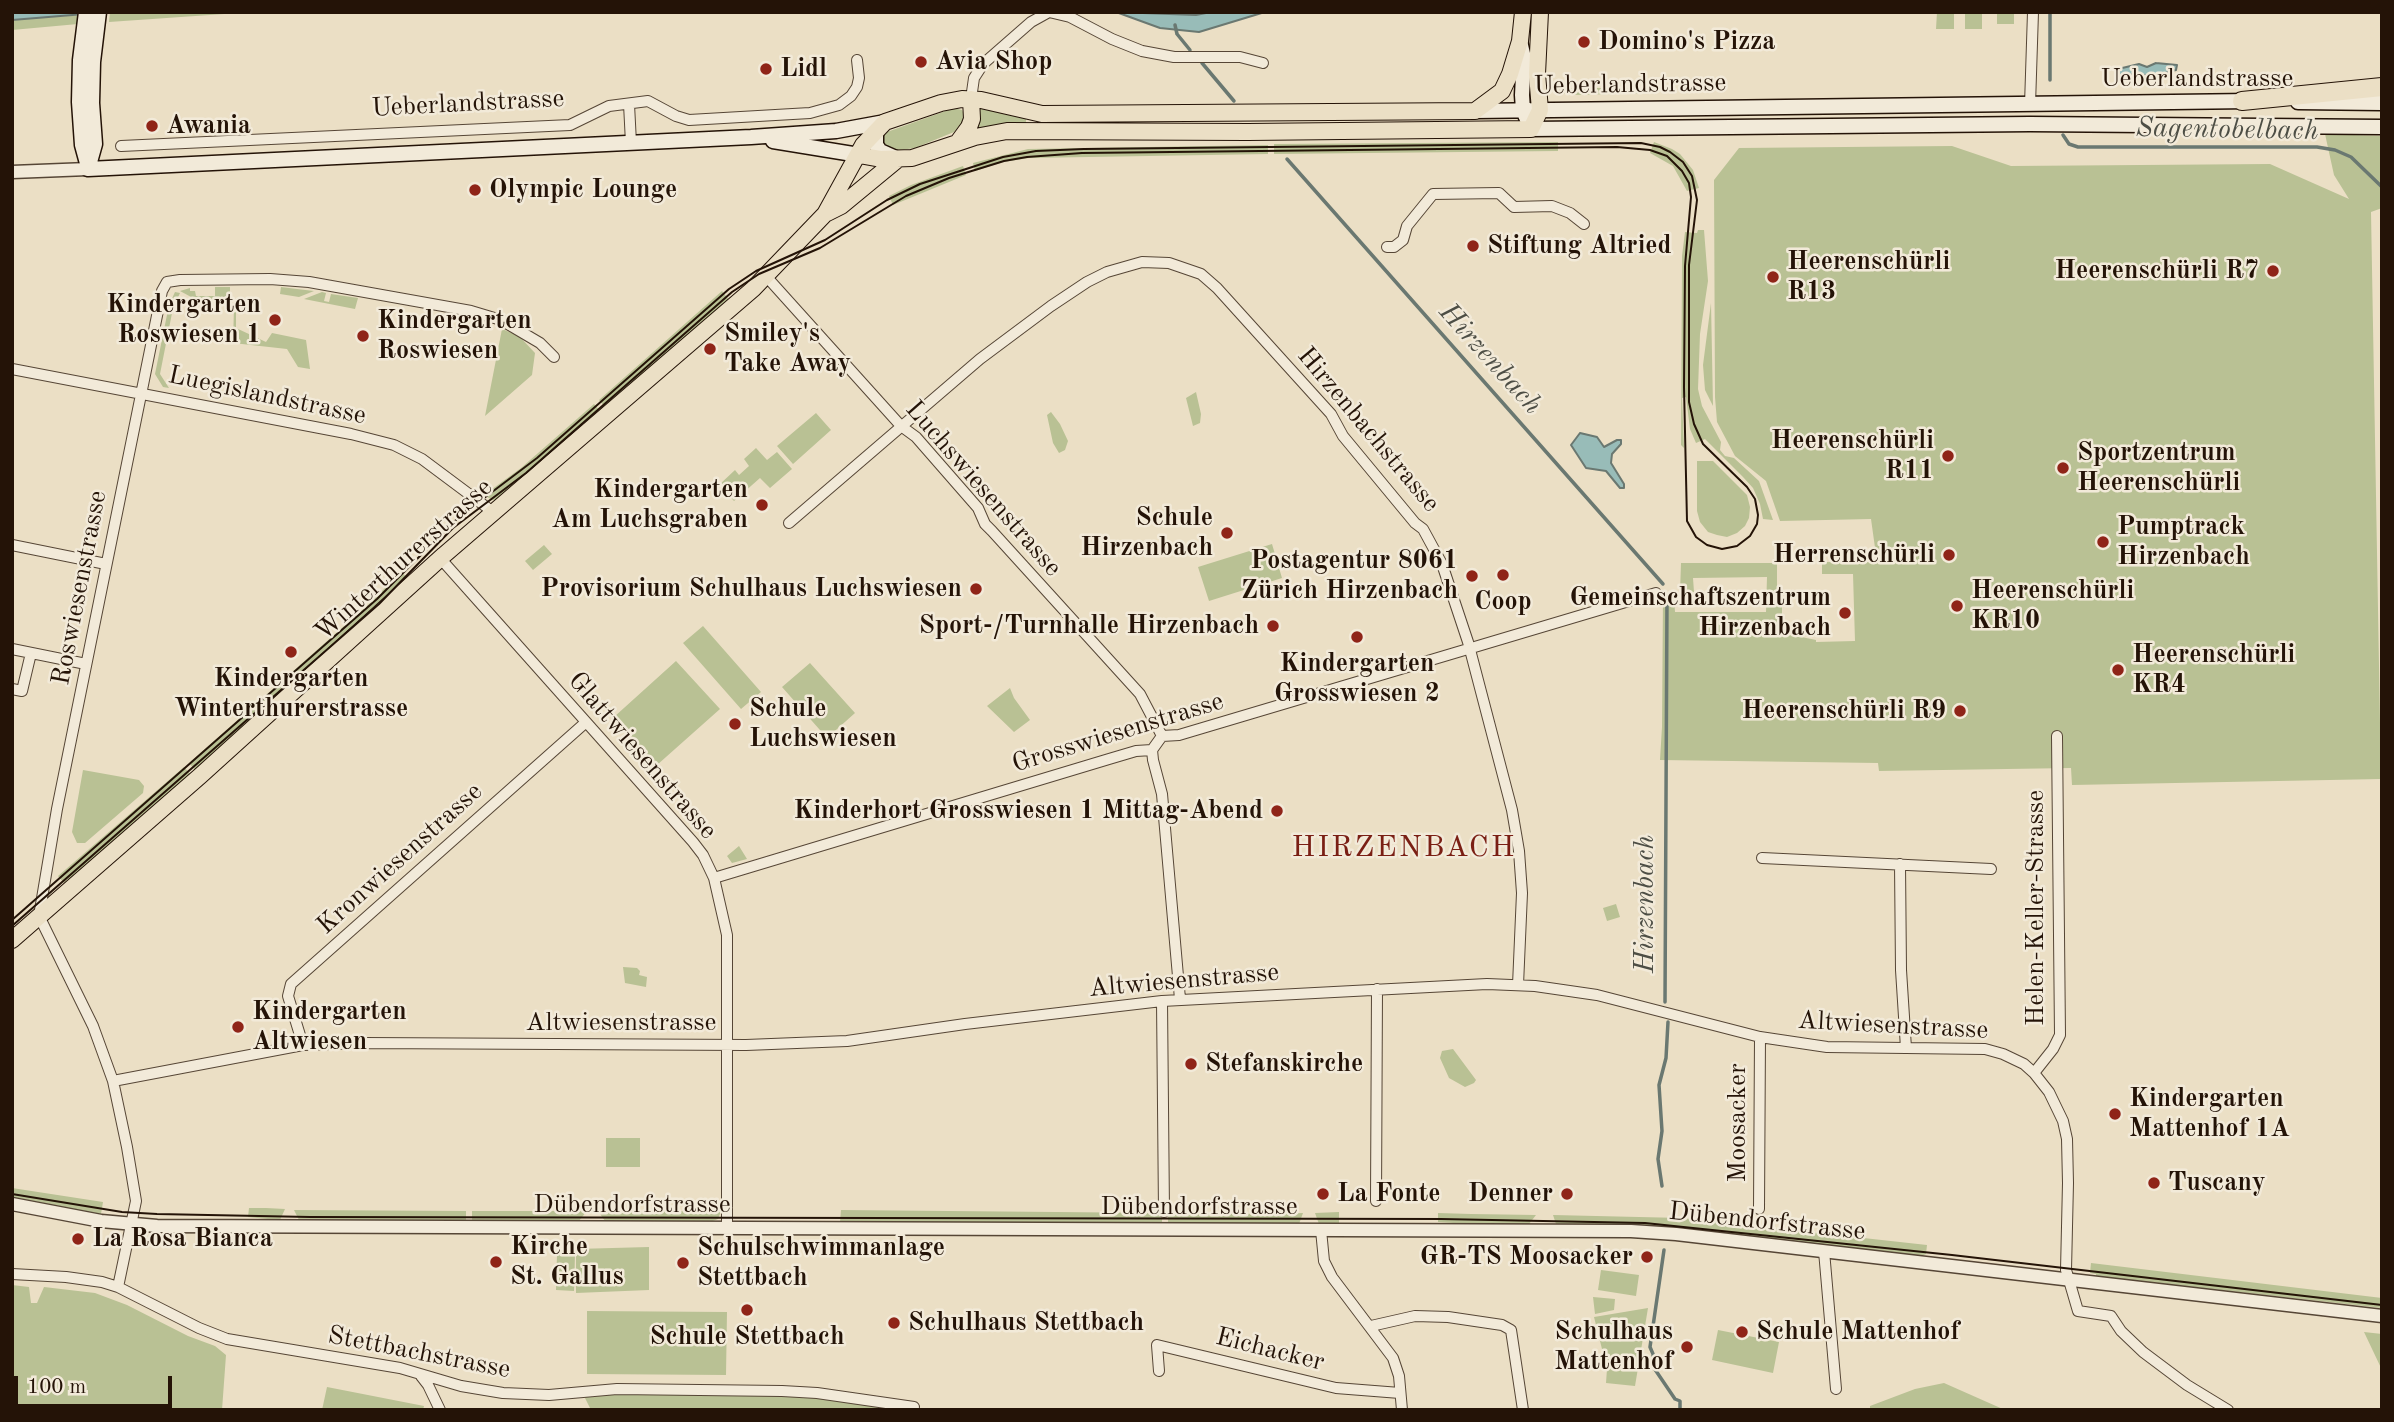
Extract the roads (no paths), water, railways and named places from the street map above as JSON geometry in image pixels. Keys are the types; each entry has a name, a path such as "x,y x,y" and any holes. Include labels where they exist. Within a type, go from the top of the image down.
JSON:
{"highway":[{"path":"2242,101 2382,87"}],"main road":[{"path":"86,12 80,60 95,144 88,169"},
{"path":"86,102 99,12"},
{"path":"1475,111 1502,91 1520,41 1523,12"},
{"path":"1531,128 1540,110 1537,74 1540,12"},
{"path":"1520,41 1524,58 1523,110 1531,128"},
{"path":"958,142 972,119 971,99"},
{"name":"Ueberlandstrasse","path":"88,169 836,131 880,127 941,103 971,99 1042,114 2242,101 2382,103"},
{"path":"2030,105 2030,124"},
{"name":"Ueberlandstrasse","path":"898,159 926,154 958,142 1007,131 1248,132 2030,124 2382,127"},
{"path":"859,155 880,127"},
{"path":"880,127 876,145 880,151 898,159"},
{"name":"Ueberlandstrasse","path":"751,137 859,155"},
{"path":"859,155 898,159"},
{"name":"Winterthurerstrasse","path":"12,940 200,776 440,558 610,413 765,275 824,214 859,155"},
{"name":"Winterthurerstrasse","path":"824,214 841,206 898,159"}],"street":[{"path":"971,99 974,78 983,64 1031,22 1049,12 1070,17 1142,51 1174,57 1240,57 1263,63"},
{"path":"2030,105 2033,12"},
{"name":"Ueberlandstrasse","path":"121,146 570,125 609,106 648,101 689,120 810,113 839,105 851,96 859,78 857,60"},
{"path":"629,104 631,143"},
{"name":"Ueberlandstrasse","path":"12,172 88,169"},
{"path":"1387,247 1394,247 1402,240 1407,226 1433,194 1499,193 1514,207 1552,206 1570,213 1584,223"},
{"name":"Hirzenbachstrasse","path":"789,523 1006,338 1051,306 1107,272 1124,266 1150,262 1194,270 1217,288 1331,414 1343,436 1423,530 1448,577 1502,765 1519,850 1522,892 1518,985"},
{"name":"Luchswiesenstrasse","path":"765,275 901,426 916,437 978,508 992,531 1140,694 1162,736"},
{"name":"Roswiesenstrasse","path":"39,916 106,564 162,291 167,282 270,279 310,282 471,311 519,328 554,357"},
{"name":"Luegislandstrasse","path":"12,369 142,392 394,445 422,459 493,512"},
{"path":"12,545 106,564"},
{"name":"Glattwiesenstrasse","path":"440,558 693,842 714,878 727,934 727,1227"},
{"name":"Grosswiesenstrasse","path":"714,878 1148,750 1162,736 1179,735 1656,593"},
{"path":"12,649 86,664"},
{"path":"12,689 22,691 31,653"},
{"name":"Kronwiesenstrasse","path":"303,1045 288,996 291,984 585,723"},
{"name":"Helen-Keller-Strasse","path":"2034,1073 2053,1049 2060,1035 2057,736"},
{"path":"1148,750 1162,794 1181,999"},
{"path":"1762,858 1991,869"},
{"path":"1900,864 1901,970 1906,1048"},
{"path":"39,916 93,1026 113,1081 136,1201 129,1224 118,1287"},
{"name":"Altwiesenstrasse","path":"113,1081 303,1045 728,1045 860,1040 965,1024 1181,999 1518,985 1597,995 1760,1037 1834,1047 1964,1047 1985,1049 2014,1059 2034,1073 2057,1106 2067,1139 2068,1281"},
{"path":"1376,1200 1377,989"},
{"path":"1162,1001 1164,1212"},
{"name":"Moosacker","path":"1759,1209 1760,1037"},
{"name":"Dübendorfstrasse","path":"12,1204 129,1224 474,1228 1631,1231 2382,1316"},
{"path":"1321,1230 1324,1261 1332,1277 1371,1326 1397,1367 1402,1410"},
{"path":"1824,1251 1836,1389"},
{"name":"Stettbachstrasse","path":"12,1274 87,1279 118,1287 199,1328 228,1339 400,1368 468,1388 522,1395 617,1389 782,1391 817,1393 914,1407"},
{"path":"2068,1281 2078,1311 2111,1316 2121,1331 2143,1352 2186,1385 2225,1408"},
{"path":"1371,1326 1415,1316 1448,1317 1502,1325 1511,1330 1522,1410"},
{"name":"Eichacker","path":"1159,1371 1157,1345 1336,1388 1400,1394"},
{"path":"421,1376 440,1410"}],"water":[{"path":"12,12 109,12 12,20"},
{"path":"1116,12 1196,15 1211,12 1265,12 1199,32 1160,28"},
{"path":"2156,63 2177,65 2176,70 2154,76 2133,74 2122,79 2116,76 2118,69 2139,64 2147,67"},
{"path":"1580,433 1597,437 1604,447 1621,440 1621,444 1612,454 1611,463 1624,488 1620,488 1606,471 1586,468 1571,445"}],"waterway":[{"name":"Sagentobelbach","path":"2050,12 2050,80"},
{"name":"Hirzenbach","path":"1175,25 1177,34 1190,50"},
{"name":"Hirzenbach","path":"1202,63 1234,101"},
{"name":"Sagentobelbach","path":"2063,135 2069,144 2078,147 2317,147 2335,150 2351,157 2382,187"},
{"name":"Hirzenbach","path":"1287,159 1663,584"},
{"name":"Hirzenbach","path":"1665,1002 1667,596"},
{"name":"Hirzenbach","path":"1662,1186 1658,1159 1662,1131 1659,1085 1666,1058 1668,1022"},
{"path":"1664,1250 1650,1347 1654,1368 1675,1399 1680,1401 1680,1410"}],"tram line":[{"path":"12,920 377,599 459,517 537,458 729,289 756,271 825,240 887,200 920,184 1003,157 1036,151 1641,143 1670,152 1683,162 1692,176 1697,200 1689,265 1689,402 1694,424 1703,444 1747,487 1755,499 1757,524 1750,536 1737,546 1722,549 1707,545 1696,537 1687,521 1685,266 1691,197 1689,183 1682,171 1667,156 1650,150 1617,147 1082,153 1004,161 949,178 906,196 820,248 759,274 732,292 526,473 453,528 379,604 12,926"},
{"path":"12,1194 122,1212 310,1217 1441,1219 1645,1223 1952,1255 2382,1305"}],"place":[{"name":"Domino's Pizza","path":"1584,42"},
{"name":"Avia Shop","path":"921,62"},
{"name":"Lidl","path":"766,69"},
{"name":"Awania","path":"152,126"},
{"name":"Olympic Lounge","path":"475,190"},
{"name":"Stiftung Altried","path":"1473,246"},
{"name":"Heerenschürli R7","path":"2273,271"},
{"name":"Heerenschürli R13","path":"1773,277"},
{"name":"Kindergarten Roswiesen 1","path":"275,320"},
{"name":"Kindergarten Roswiesen","path":"363,336"},
{"name":"Smiley's Take Away","path":"710,349"},
{"name":"Heerenschürli R11","path":"1948,456"},
{"name":"Sportzentrum Heerenschürli","path":"2063,468"},
{"name":"Kindergarten Am Luchsgraben","path":"762,505"},
{"name":"Schule Hirzenbach","path":"1227,533"},
{"name":"Pumptrack Hirzenbach","path":"2103,542"},
{"name":"Herrenschürli","path":"1949,555"},
{"name":"Coop","path":"1503,575"},
{"name":"Postagentur 8061 Zürich Hirzenbach","path":"1472,576"},
{"name":"Provisorium Schulhaus Luchswiesen","path":"976,589"},
{"name":"Heerenschürli KR10","path":"1957,606"},
{"name":"Gemeinschaftszentrum Hirzenbach","path":"1845,613"},
{"name":"Sport-/Turnhalle Hirzenbach","path":"1273,626"},
{"name":"Kindergarten Grosswiesen 2","path":"1357,637"},
{"name":"Kindergarten Winterthurerstrasse","path":"291,652"},
{"name":"Heerenschürli KR4","path":"2118,670"},
{"name":"Heerenschürli R9","path":"1960,711"},
{"name":"Schule Luchswiesen","path":"735,724"},
{"name":"Kinderhort Grosswiesen 1 Mittag-Abend","path":"1277,811"},
{"name":"Kindergarten Altwiesen","path":"238,1027"},
{"name":"Stefanskirche","path":"1191,1064"},
{"name":"Kindergarten Mattenhof 1A","path":"2115,1114"},
{"name":"Tuscany","path":"2154,1183"},
{"name":"La Fonte","path":"1323,1194"},
{"name":"Denner","path":"1567,1194"},
{"name":"La Rosa Bianca","path":"78,1239"},
{"name":"GR-TS Moosacker","path":"1647,1257"},
{"name":"Kirche St. Gallus","path":"496,1262"},
{"name":"Schulschwimmanlage Stettbach","path":"683,1263"},
{"name":"Schule Stettbach","path":"747,1310"},
{"name":"Schulhaus Stettbach","path":"894,1323"},
{"name":"Schule Mattenhof","path":"1742,1332"},
{"name":"Schulhaus Mattenhof","path":"1687,1347"}],"district":[{"name":"HIRZENBACH","path":"1404,848"}]}
